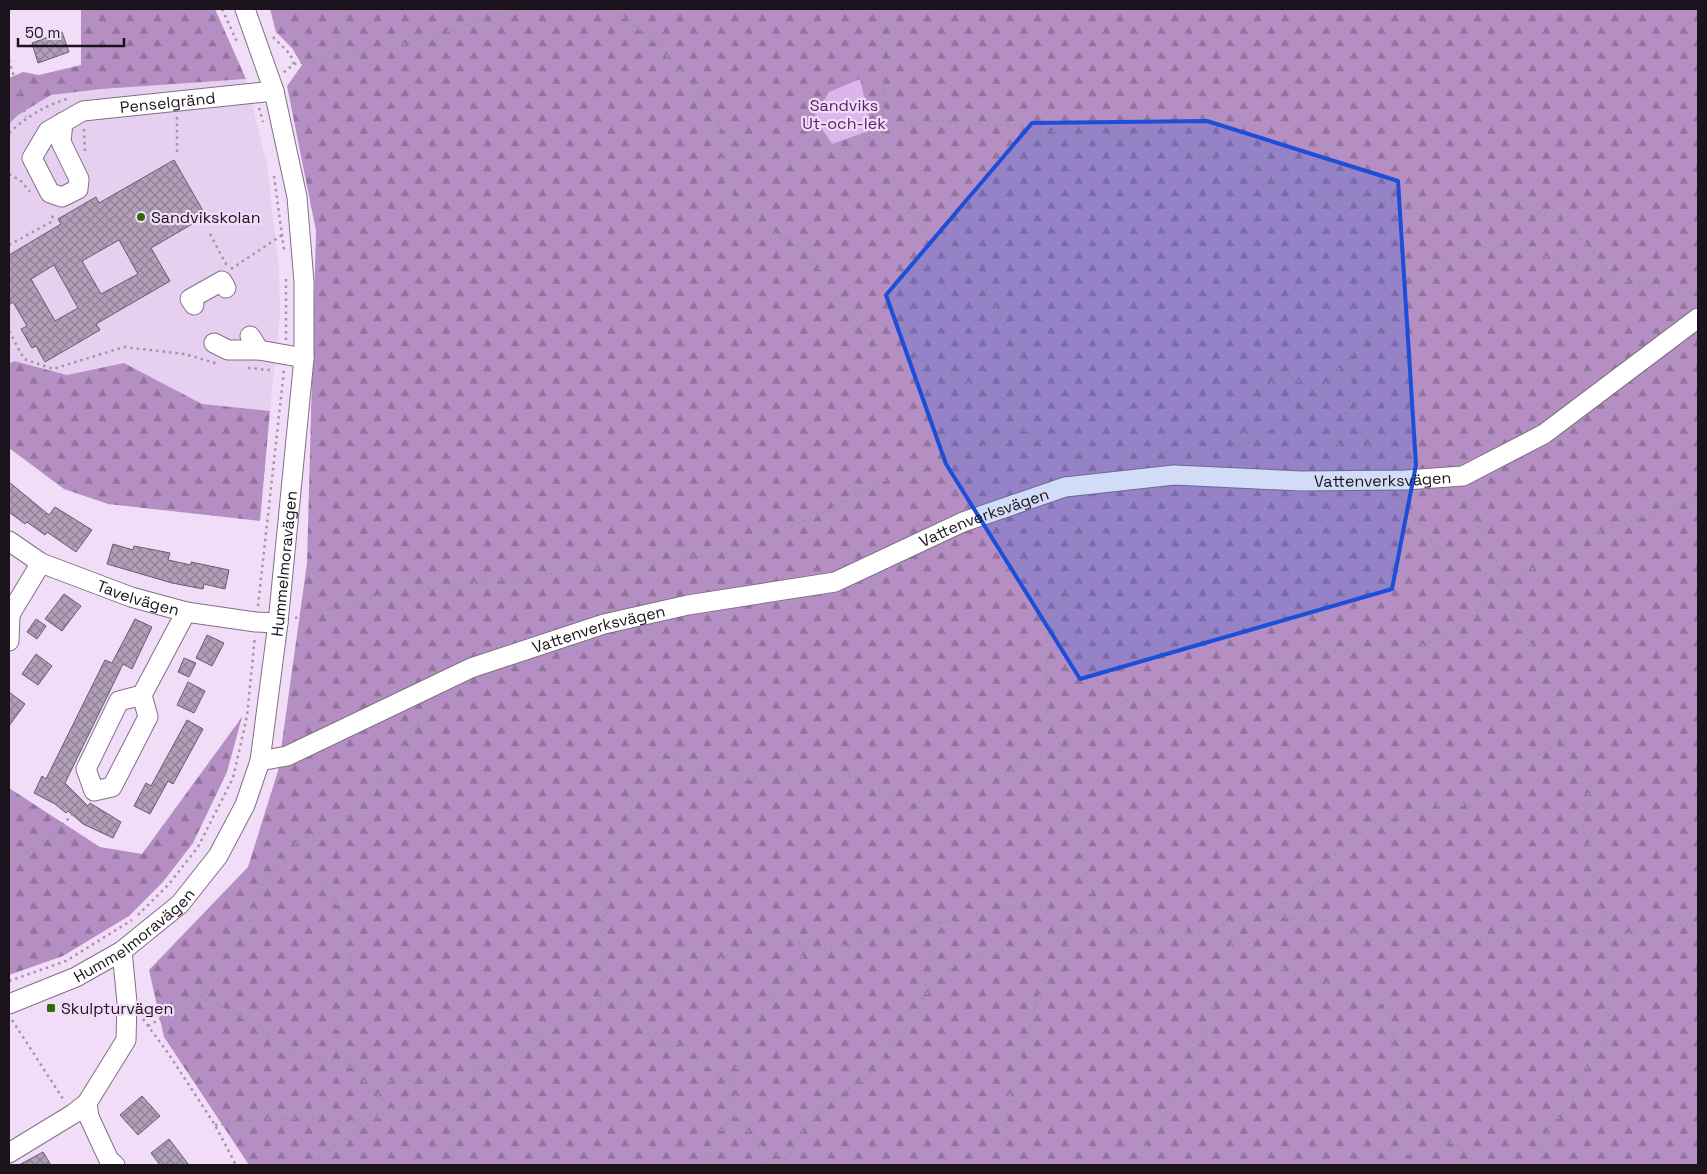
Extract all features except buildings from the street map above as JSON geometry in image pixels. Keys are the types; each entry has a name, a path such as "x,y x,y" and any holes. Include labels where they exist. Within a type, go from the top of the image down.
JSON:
{"street":[{"name":"Hummelmoravägen","path":"9,1004 76,977 122,951 180,904 218,856 245,805 260,762 278,623 291,361 304,282 297,197 274,90 245,9"},
{"name":"Penselgränd","path":"63,122 83,111 274,90"},
{"path":"194,305 190,299 222,281 226,288"},
{"name":"Vattenverksvägen","path":"260,762 286,756 471,668 604,624 688,606 835,582 963,522 1065,487 1174,475 1331,481 1463,476 1544,434 1698,318"},
{"path":"214,343 228,350 255,343 291,361"},
{"name":"Tavelvägen","path":"9,541 41,563 131,597 186,612 256,622 278,623"},
{"path":"9,642 9,616 41,563"},
{"path":"142,695 119,701 86,769 94,791 112,787 148,717 142,695 186,612"},
{"path":"9,1154 80,1108 126,1040 127,1002 122,951"},
{"path":"80,1108 89,1117 109,1160 115,1165"}],"path":[{"path":"222,9 241,50"},
{"path":"335,55 347,9"},
{"path":"294,64 335,55 412,43 495,15 526,9"},
{"path":"612,9 650,37 692,84 718,125 752,154 794,163 839,153 883,131 918,118 969,125 1021,125 1083,138 1135,136 1245,165 1290,189 1344,200 1386,202 1432,212 1520,205 1569,223 1615,280"},
{"path":"880,9 884,104 883,131 900,204 980,278 1021,355 1020,406 1022,428"},
{"path":"9,60 26,117"},
{"path":"255,92 265,130"},
{"path":"177,153 175,144 178,101"},
{"path":"718,125 725,186 761,226 808,250 837,299 880,346 919,360 1020,406"},
{"path":"273,168 284,252"},
{"path":"9,245 51,222 53,214"},
{"path":"210,234 229,270 282,235"},
{"path":"1022,428 1062,455 1240,448 1306,407 1437,261 1504,244 1615,280 1698,293"},
{"path":"9,981 66,960 135,919 169,884 198,847 233,778 247,716 256,622 291,361 286,270"},
{"path":"9,330 24,359 53,369 124,347 185,354 222,365"},
{"path":"240,367 291,361"},
{"path":"1347,361 1353,386 1354,412 1368,444 1382,462 1411,512 1443,552 1464,566 1505,579"},
{"path":"1240,448 1252,408 1264,390 1281,373 1320,391"},
{"path":"1331,481 1353,386"},
{"path":"278,623 389,593 652,560 733,552 821,514 897,474 973,450 1022,428"},
{"path":"1454,476 1505,579 1515,623 1541,658 1554,692 1559,726 1569,755 1588,788 1588,800 1582,824 1596,865 1592,881 1596,900 1610,936 1614,973 1605,1040 1596,1058 1580,1076 1572,1101 1552,1126 1544,1141 1539,1165"},
{"path":"1065,487 1074,533 1071,584 1047,636 1046,705 1062,750 1058,781 1083,853 1087,882 1107,926"},
{"path":"598,1002 602,986 605,904 617,868 624,830 640,784 661,752 681,758 699,772 731,785 786,767 813,777 861,777 904,804 935,798 1062,750 1091,732 1126,701 1197,694 1280,665 1358,647 1394,656 1432,641 1469,620 1505,579 1543,565 1576,540 1698,498"},
{"path":"148,1026 200,996 220,960 246,931 262,886 298,841 339,825 381,781 438,695 435,684"},
{"path":"1269,915 1318,884 1332,858 1349,840 1381,818 1410,816 1444,803 1474,806 1490,780 1564,741"},
{"path":"9,862 23,856 70,818 94,791"},
{"path":"298,841 347,921 352,975 337,1021 336,1044 347,1064 392,1108"},
{"path":"215,1125 262,1119 317,1118 349,1122 392,1108 457,1110 480,1101 495,1075 516,1050 598,1002 617,1000 632,993 684,956 706,965 770,935 829,948 984,912 1044,906 1127,933 1210,932 1244,939 1262,962 1382,1002 1391,1020 1400,1103 1435,1136 1456,1145 1478,1165"},
{"path":"1210,932 1242,915 1269,915 1304,920 1333,920 1364,939 1402,942 1429,936 1459,940 1493,936 1531,916 1610,936 1688,924 1698,926"},
{"path":"696,1165 718,1159 753,1165 785,1160 791,1154 804,1129 828,1101 869,1076 918,1011 934,980 962,960 998,952 1071,928 1086,919"},
{"path":"918,1011 941,922"},
{"path":"1014,1165 1005,1145 1007,1108 1014,1075 1026,1043 1037,1001 1050,972 1067,947 1071,928"},
{"path":"1138,1165 1153,1130 1185,1083 1224,981 1233,937"},
{"path":"796,1165 757,1144 737,1115 735,1082 736,1069 761,1012 800,962 808,944"},
{"path":"200,996 264,1029 280,1047 347,1064 388,1081 448,1080 495,1060 509,1059"},
{"path":"617,1000 623,1012 659,1043 684,1044 712,1070 735,1082"},
{"path":"127,1002 148,1026 215,1125 236,1165"},
{"path":"9,1021 13,1020 80,1108"},
{"path":"308,1165 392,1108"},
{"path":"454,1165 452,1132 457,1110"},
{"path":"709,1162 713,1142 724,1124 737,1115"},
{"path":"1353,1165 1372,1152 1405,1152 1423,1164 1432,1165"},
{"path":"1458,1165 1475,1162"}],"highlighted area":[{"path":"1207,121 1398,181 1416,465 1392,589 1080,679 946,464 886,295 1032,123"}],"shaded area":[{"name":"Sandvikskolan","path":"246,79 267,166 279,268 280,313 270,411 202,404 124,363 67,375 14,361 9,364 9,124 18,115 51,95 102,89"}],"green space":[{"path":"81,9 215,9 246,79 102,89 51,95 18,115 9,124 9,78 23,72 39,75 81,65"},
{"path":"270,9 1698,9 1698,1165 249,1165 164,1037 149,970 248,867 278,771 307,563 316,231 287,86 302,65 292,48 276,32"},
{"name":"Sandviks Ut-och-lek","path":"860,79 872,130 832,144 814,117 829,92"},
{"path":"14,361 67,375 124,363 202,404 270,411 260,521 108,504 64,489 9,448 9,364"},
{"path":"242,717 227,772 193,843 163,882 129,916 63,956 9,975 9,788 100,847 142,854"}],"place":[{"name":"Sandvikskolan","path":"141,217"},
{"name":"Skulpturvägen","path":"51,1008"}]}
